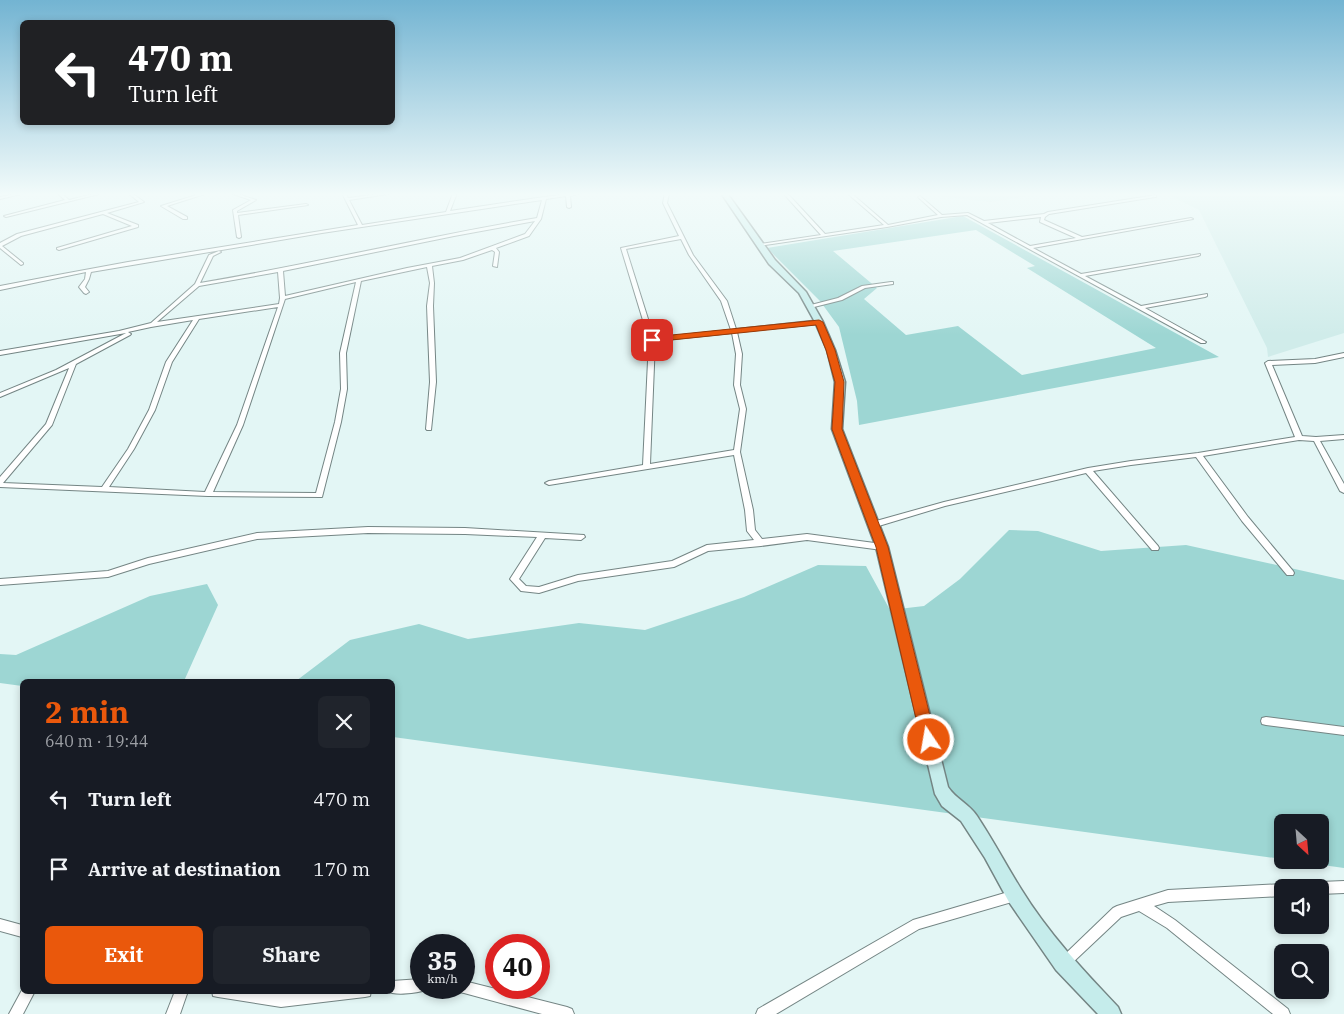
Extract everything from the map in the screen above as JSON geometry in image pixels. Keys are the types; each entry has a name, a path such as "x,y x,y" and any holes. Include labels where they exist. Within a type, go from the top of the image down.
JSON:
{"street":[{"path":"59,249 88,240"},
{"path":"0,288 274,240"},
{"path":"197,285 280,270 415,240"},
{"path":"283,298 461,259 513,240"},
{"path":"646,467 652,340 623,248 664,240"},
{"path":"683,240 690,255 724,301 734,331 739,354 737,385 743,409 737,452 749,510 751,531 761,543"},
{"path":"757,240 772,262 802,292 819,322 831,350 840,382 837,429 883,552 941,789 948,801 966,814 991,852 1015,896 1063,963 1111,1014"},
{"path":"760,245 790,240"},
{"path":"1018,240 1203,342"},
{"path":"1030,247 1075,240"},
{"path":"0,245 21,264"},
{"path":"0,395 73,364 126,335 151,325 197,285 211,255 222,252 226,249 224,248"},
{"path":"493,248 497,252 496,266"},
{"path":"1082,275 1198,255"},
{"path":"429,265 432,283 430,306 433,382 429,429"},
{"path":"208,494 240,425 281,305 283,298 280,270"},
{"path":"86,292 82,287 89,271"},
{"path":"0,483 208,494 319,494 338,422 344,389 343,353 359,281"},
{"path":"810,306 840,299 864,287 891,283"},
{"path":"1140,308 1205,296"},
{"path":"0,353 119,333 151,325 281,305"},
{"path":"104,489 131,449 148,418 169,362 197,318"},
{"path":"652,340 819,322"},
{"path":"1299,438 1268,363 1315,361 1344,355"},
{"path":"0,483 49,425 73,364"},
{"path":"872,525 944,504 1088,470 1198,455 1299,438 1344,437"},
{"path":"1316,439 1344,491"},
{"path":"549,483 737,452"},
{"path":"1198,455 1245,519 1290,573"},
{"path":"1088,470 1155,548"},
{"path":"0,582 108,574 148,560 257,536 368,530 465,531 581,537"},
{"path":"543,535 514,578 524,590 539,590 578,578 674,564 707,548 807,537 883,552"},
{"path":"1266,721 1344,731"},
{"path":"1329,888 1344,887"},
{"path":"1063,963 1118,912 1168,896 1274,890"},
{"path":"762,1014 917,924 1015,896"},
{"path":"1141,905 1171,924 1283,1014"},
{"path":"0,925 20,930"},
{"path":"395,988 410,986"},
{"path":"475,990 567,1014"},
{"path":"16,1014 28,994"},
{"path":"173,1014 181,994"},
{"path":"239,994 281,1000 337,994"}],"shaded area":[{"path":"814,240 906,240 833,251 877,288 864,299 906,335 958,326 1022,375 1156,348 1027,268 1035,266 993,240 1007,240 1219,357 859,425 857,401 839,327 820,301 767,248"},
{"path":"1214,240 1344,240 1344,333 1268,357 1267,348"},
{"path":"1009,530 1038,531 1101,551 1186,545 1344,580 1344,868 1329,866 1329,814 1274,814 1274,858 395,737 395,679 299,679 350,640 419,624 468,639 579,623 645,630 744,597 818,565 866,566 890,610 924,606 960,579"},
{"path":"207,584 218,605 185,679 20,679 20,686 0,683 0,654 16,655 150,596"}],"route":[{"path":"652,340 819,322 831,350 840,382 837,429 872,525 882,547 929,740"}]}
